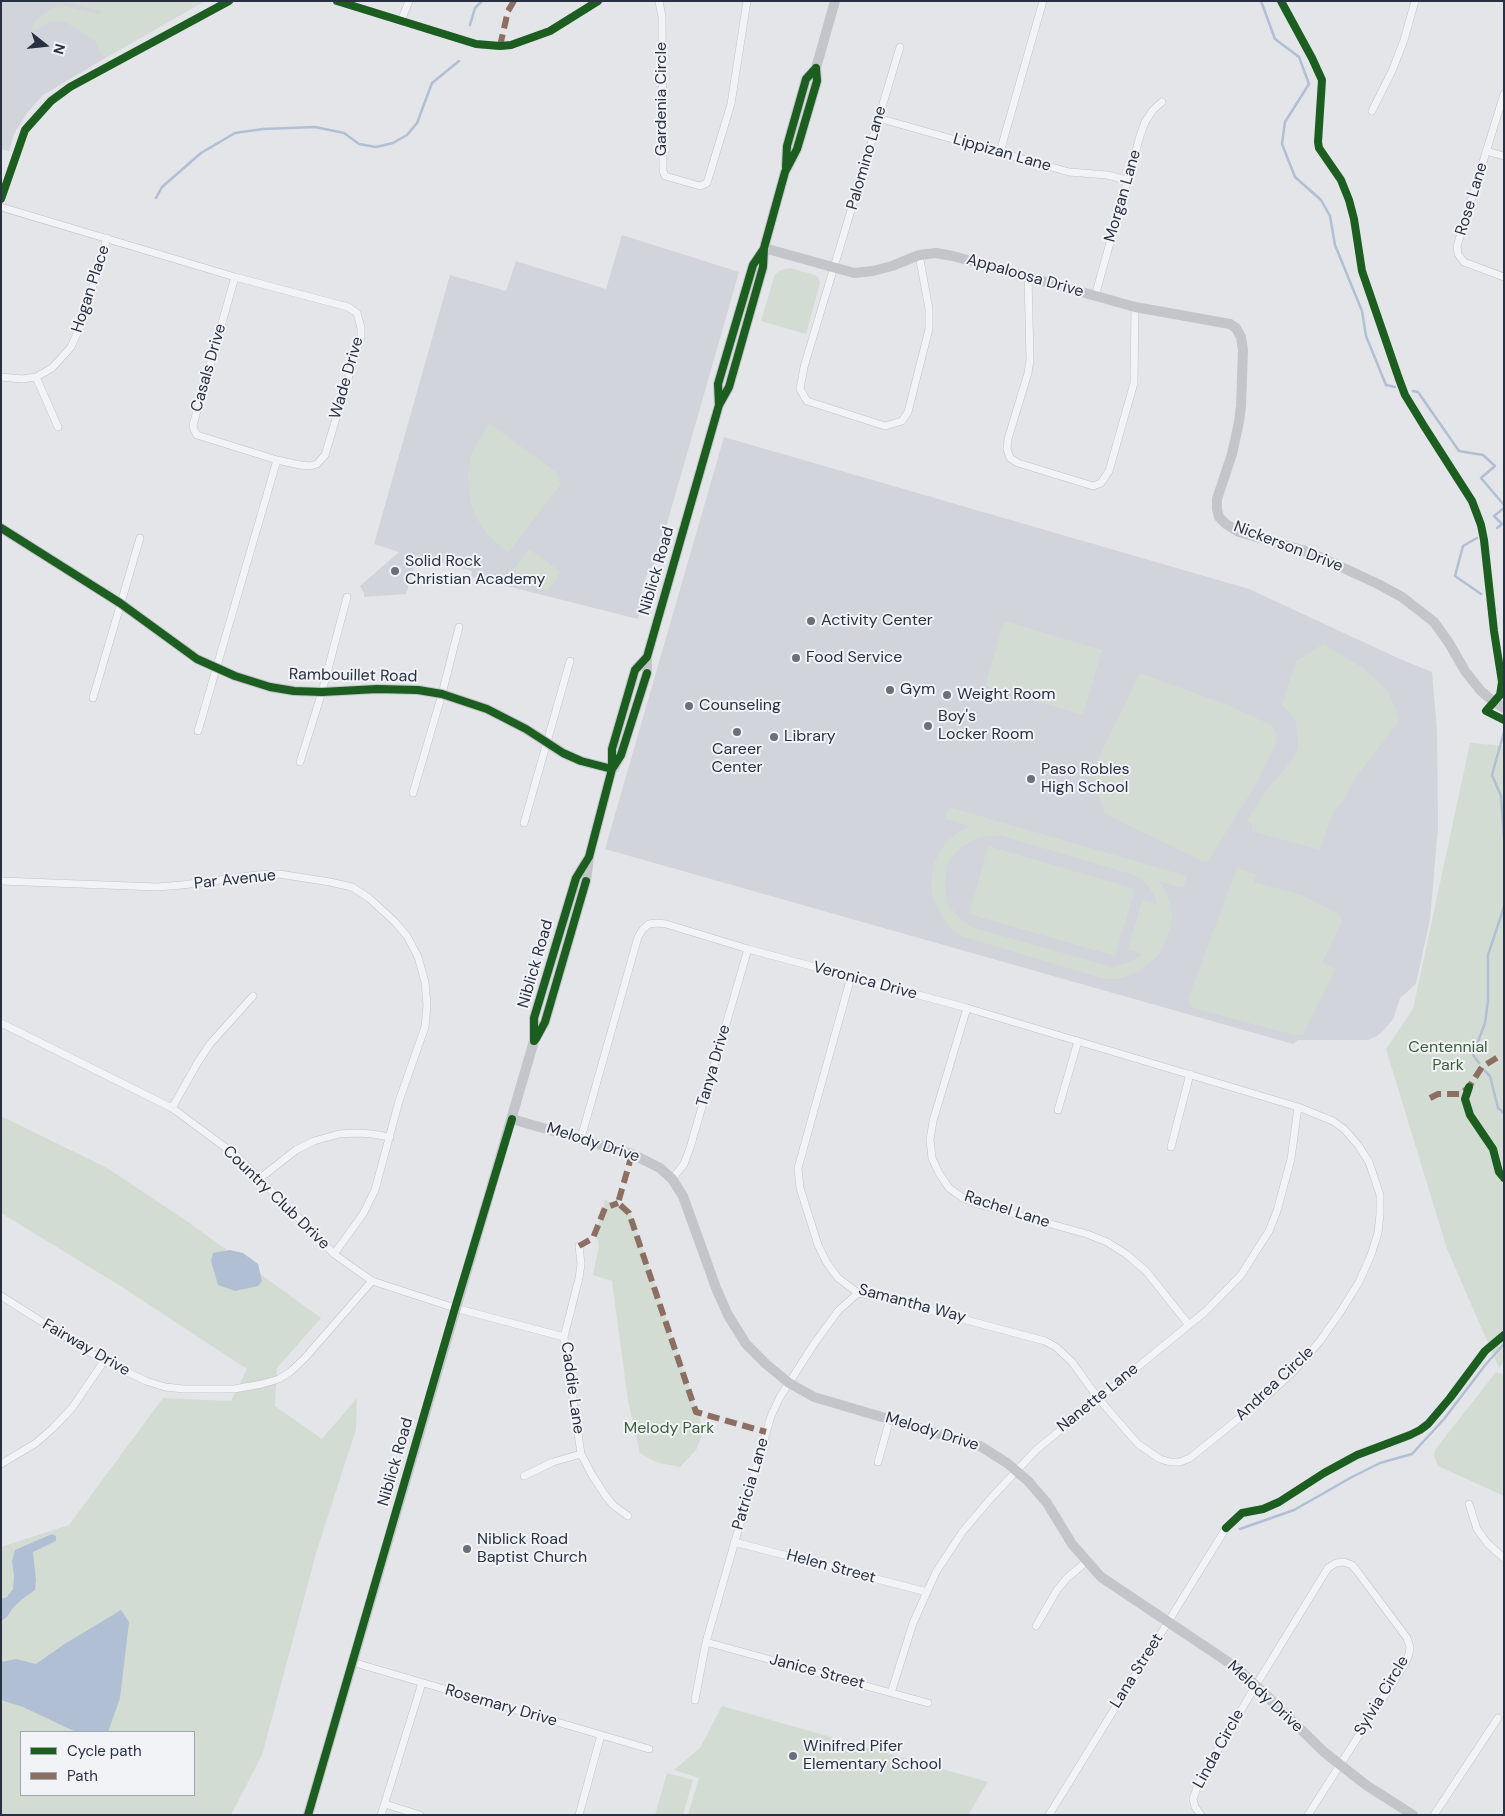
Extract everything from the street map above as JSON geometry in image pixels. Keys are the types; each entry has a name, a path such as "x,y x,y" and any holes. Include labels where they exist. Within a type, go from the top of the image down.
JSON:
{"street":[{"path":"1,199 24,130 51,101 70,87 229,1"},
{"path":"337,1 476,44 500,46 511,45 550,31 598,1"},
{"path":"401,21 409,1"},
{"name":"Gardenia Circle","path":"659,1 662,17 663,171 665,176 700,186 707,183 731,104 747,1"},
{"name":"Niblick Road","path":"308,1815 534,1041 545,1022 586,881 589,857 612,769 621,755 647,673 647,657 719,405 718,384 753,266 764,248 785,172 800,140 817,81 816,68 835,1"},
{"path":"1000,152 1043,1"},
{"path":"1372,111 1404,40 1415,1"},
{"name":"Palomino Lane","path":"900,47 804,367 800,389 807,402 884,426 902,421 908,412 929,329 929,309 919,255"},
{"name":"Rose Lane","path":"1504,94 1457,246 1458,254 1464,262 1504,277"},
{"name":"Morgan Lane","path":"1095,296 1145,122 1153,110 1162,102"},
{"name":"Lippizan Lane","path":"878,118 1069,172 1107,175 1127,180"},
{"path":"1486,151 1504,156"},
{"name":"Wade Drive","path":"1,207 235,277 348,307 356,314 359,319 361,336 325,454 317,464 310,466 277,460"},
{"name":"Hogan Place","path":"36,377 52,368 71,347 83,320 107,238"},
{"name":"Appaloosa Drive","path":"764,248 854,273 874,271 919,255 936,253 1028,276 1135,307 1230,324 1236,328 1241,338 1243,350 1242,379"},
{"path":"1028,276 1030,360 1028,373 1008,439 1007,449 1010,458 1018,463 1093,486 1101,483 1109,471 1134,383 1135,307"},
{"name":"Casals Drive","path":"235,277 193,424 194,430 197,435 277,460"},
{"path":"1,377 22,379 36,377 58,427"},
{"name":"Nickerson Drive","path":"1242,379 1239,422 1232,454 1217,499 1219,517 1239,532 1302,550 1378,584 1402,597 1434,622 1465,671 1481,691 1504,708"},
{"path":"198,731 277,460"},
{"name":"Rambouillet Road","path":"3,533 120,603 197,659 216,668 270,687 294,691 322,692 377,689 418,690 442,694 487,710 526,729 581,762 612,769"},
{"path":"93,698 140,538"},
{"path":"300,762 322,692 347,597"},
{"path":"413,793 442,694 459,627"},
{"path":"524,823 570,661"},
{"name":"Par Avenue","path":"1,881 157,887 279,874 352,887 383,909 407,936 418,958 425,982 427,1005 425,1027 399,1101 376,1190 363,1214 334,1254"},
{"name":"Veronica Drive","path":"581,1138 638,937 649,924 657,923 967,1008 1298,1107"},
{"name":"Tanya Drive","path":"672,1179 684,1164 690,1148 748,949"},
{"name":"Samantha Way","path":"851,977 798,1168 800,1188 818,1245 827,1262 838,1278 858,1293 880,1297 1045,1341 1065,1355 1098,1398"},
{"path":"172,1108 210,1044 254,996"},
{"name":"Rachel Lane","path":"967,1008 933,1121 930,1140 932,1158 949,1188 963,1198 978,1204 1087,1234 1106,1242 1126,1254 1146,1271 1189,1325"},
{"name":"Country Club Drive","path":"1,1023 172,1108 237,1156 334,1254 372,1281 455,1308 564,1337"},
{"path":"1058,1110 1078,1040"},
{"path":"1171,1147 1190,1074"},
{"name":"Nanette Lane","path":"891,1693 913,1623 936,1572 963,1531 1036,1450 1189,1325 1212,1305 1241,1275 1269,1231 1284,1190 1291,1159 1298,1107"},
{"name":"Andrea Circle","path":"1098,1398 1138,1444 1160,1459 1180,1462 1190,1458 1275,1388 1320,1341 1341,1312 1359,1282 1371,1255 1378,1233 1380,1195 1365,1154 1344,1129 1333,1120 1298,1107"},
{"name":"Melody Drive","path":"512,1118 632,1154 660,1168 672,1179 683,1196 716,1288 728,1315 746,1344 766,1364 789,1383 814,1397 980,1446 1016,1470 1047,1503 1072,1544 1101,1577 1236,1668 1256,1685 1316,1746 1340,1766 1413,1815"},
{"path":"260,1179 296,1150 314,1141 339,1134 357,1133 390,1137"},
{"name":"Caddie Lane","path":"579,1246 582,1264 564,1337 582,1454 592,1475 605,1495 613,1505 628,1516"},
{"name":"Fairway Drive","path":"1,1296 104,1361 146,1381 165,1387 209,1390 234,1389 279,1379 290,1372 304,1359 372,1281"},
{"name":"Patricia Lane","path":"695,1700 706,1642 771,1416 814,1344 838,1311 858,1293"},
{"path":"1,1464 36,1443 53,1428 72,1408 104,1361"},
{"path":"878,1462 890,1419"},
{"path":"524,1476 553,1462 582,1454"},
{"path":"1469,1504 1477,1529 1488,1544 1504,1558"},
{"name":"Lana Street","path":"1049,1815 1226,1528"},
{"name":"Helen Street","path":"734,1542 927,1592"},
{"path":"1036,1626 1057,1590 1067,1578 1086,1562"},
{"name":"Sylvia Circle","path":"1256,1685 1328,1568 1336,1563 1344,1562 1352,1565 1407,1638 1410,1647 1406,1662 1340,1766"},
{"name":"Janice Street","path":"706,1642 928,1703"},
{"name":"Rosemary Drive","path":"352,1662 649,1750"},
{"path":"382,1815 422,1684"},
{"name":"Linda Circle","path":"1201,1815 1195,1807 1193,1799 1195,1791 1256,1685"},
{"path":"1434,1815 1498,1718"},
{"path":"579,1815 601,1735"},
{"path":"1308,1815 1340,1766"},
{"path":"385,1804 420,1815"}],"shaded area":[{"path":"1,1 205,1 43,95 27,113 14,134 9,151 1,149"},
{"path":"622,235 739,272 656,562 646,576 640,600 642,605 638,619 471,577 472,571 417,556 406,594 364,597 360,586 399,552 374,544 450,275 506,291 516,261 606,289"},
{"name":"Paso Robles High School","path":"724,437 1249,589 1432,672 1437,731 1438,827 1430,919 1416,984 1400,998 1393,1019 1384,1030 1368,1040 1298,1040 1293,1044 605,849"}],"green space":[{"path":"63,1 205,1 107,57 102,55 95,41 67,23 50,22 32,32 34,22 52,8 66,7 100,14 101,11"},
{"path":"790,268 815,275 820,283 806,334 761,321 775,274"},
{"path":"489,423 556,472 559,478 560,485 508,553 487,534 476,517 471,504 468,473 471,456"},
{"path":"529,549 561,572 547,592 514,569"},
{"path":"1004,621 1102,650 1083,715 985,686"},
{"path":"1323,644 1363,668 1387,690 1399,717 1398,723 1356,777 1345,798 1333,812 1320,850 1251,831 1253,824 1247,821 1268,788 1296,753 1298,746 1294,717 1282,705 1296,661"},
{"path":"1140,673 1228,705 1273,726 1278,740 1258,781 1208,861 1204,862 1105,814 1091,773"},
{"name":"Centennial Park","path":"1470,743 1504,746 1504,1361 1499,1368 1447,1249 1386,1049 1413,1009"},
{"path":"949,807 1187,876 1183,888 1159,881 1171,905 1172,916 1170,929 1160,954 1138,972 1118,979 1104,979 964,937 953,931 933,899 931,882 934,863 945,843 958,832 970,826 945,819","holes":["999,835 1134,875 1149,887 1157,904 1142,900 1128,949 1142,954 1130,962 1112,967 971,927 947,903 945,883 948,863 961,847 980,837"]},
{"path":"988,846 1135,889 1115,956 969,914"},
{"path":"1237,868 1256,874 1254,882 1301,895 1339,914 1342,922 1322,963 1336,969 1303,1035 1294,1035 1193,1008 1188,999"},
{"path":"1,1116 107,1168 188,1222 321,1318 277,1368 275,1406 322,1439 357,1398 356,1429 317,1550 262,1755 231,1815 1,1815 1,1547 69,1525 163,1398 231,1401 247,1369 119,1285 1,1213"},
{"name":"Melody Park","path":"605,1200 630,1211 704,1431 696,1450 680,1467 656,1462 640,1453 628,1401 612,1281 593,1275 599,1246 596,1232"},
{"path":"1496,1372 1504,1375 1504,1496 1438,1466 1434,1456 1435,1450"},
{"name":"Winifred Pifer Elementary School","path":"722,1706 988,1782 968,1815 688,1815 699,1778 674,1770 700,1748"},
{"path":"667,1773 693,1780 683,1815 655,1815"}],"water":[{"path":"230,1250 243,1253 258,1264 262,1281 258,1286 235,1291 218,1285 211,1261 213,1253"},
{"path":"52,1534 56,1536 56,1541 33,1552 36,1580 35,1590 21,1600 7,1617 1,1621 1,1599 7,1597 13,1589 12,1561 15,1550"},
{"path":"121,1610 129,1622 120,1698 108,1731 74,1731 23,1707 1,1700 1,1662 16,1659 36,1664 63,1645"}],"waterway":[{"path":"470,25 475,8 482,1"},
{"path":"1261,1 1275,39 1299,57 1309,84 1285,122 1282,144 1295,177 1321,200 1330,216 1335,245 1362,311 1366,336 1386,385 1395,387"},
{"path":"156,198 162,187 201,153 235,133 263,129 315,127 344,133 359,144 376,147 393,143 407,135 417,123 432,83 459,61"},
{"path":"1413,391 1418,392 1459,451 1483,455 1495,466 1481,478 1504,505"},
{"path":"1497,528 1502,524 1494,516 1504,508"},
{"path":"1477,538 1463,546 1455,576 1481,594"},
{"path":"1504,732 1492,775 1501,796 1504,837"},
{"path":"1479,1063 1473,1055 1485,1023 1488,1001 1488,955 1504,907"},
{"path":"1485,1071 1490,1076 1498,1108 1504,1113"},
{"path":"1240,1529 1294,1510 1380,1463 1412,1454 1444,1419 1486,1364 1504,1344"}],"marked path":[{"path":"500,46 508,11 514,1"},
{"path":"1430,1098 1438,1094 1461,1094 1469,1087 1482,1067 1498,1057"},
{"path":"632,1154 618,1203 629,1213 696,1412 766,1432"},
{"path":"579,1246 593,1238 605,1208 618,1203"}],"cycle path":[{"path":"1,199 25,130 51,101 70,87 229,1"},
{"path":"337,1 476,44 500,46 511,45 550,31 598,1"},
{"path":"1281,1 1322,80 1319,148 1341,180 1349,200 1362,271 1405,395 1472,501 1481,525 1502,682 1500,695 1486,711 1504,720"},
{"path":"786,167 787,146 806,79 816,68"},
{"path":"534,1041 534,1018 576,878 589,857 612,769 612,749 635,670 647,657 719,405 729,387 763,267 764,248 785,172 797,149 817,81 816,68"},
{"path":"719,405 718,384 753,265 763,250"},
{"path":"1,528 120,603 197,659 235,676 270,687 294,691 322,692 377,689 418,690 442,694 487,709 526,729 563,753 581,761 612,769"},
{"path":"612,769 621,755 647,673"},
{"path":"536,1039 545,1022 586,881"},
{"path":"1469,1087 1465,1099 1470,1115 1493,1149 1499,1172 1504,1178"},
{"path":"308,1815 455,1308 512,1119"},
{"path":"1226,1528 1242,1513 1263,1509 1279,1502 1324,1473 1357,1455 1420,1430 1428,1424 1450,1398 1485,1351 1504,1335"}],"place":[{"name":"Solid Rock Christian Academy","path":"395,571"},
{"name":"Activity Center","path":"811,621"},
{"name":"Food Service","path":"796,658"},
{"name":"Gym","path":"890,690"},
{"name":"Weight Room","path":"947,695"},
{"name":"Counseling","path":"689,706"},
{"name":"Boy's Locker Room","path":"928,726"},
{"name":"Career Center","path":"737,732"},
{"name":"Library","path":"774,737"},
{"name":"Paso Robles High School","path":"1031,779"},
{"name":"Niblick Road Baptist Church","path":"467,1549"},
{"name":"Winifred Pifer Elementary School","path":"793,1756"}]}
